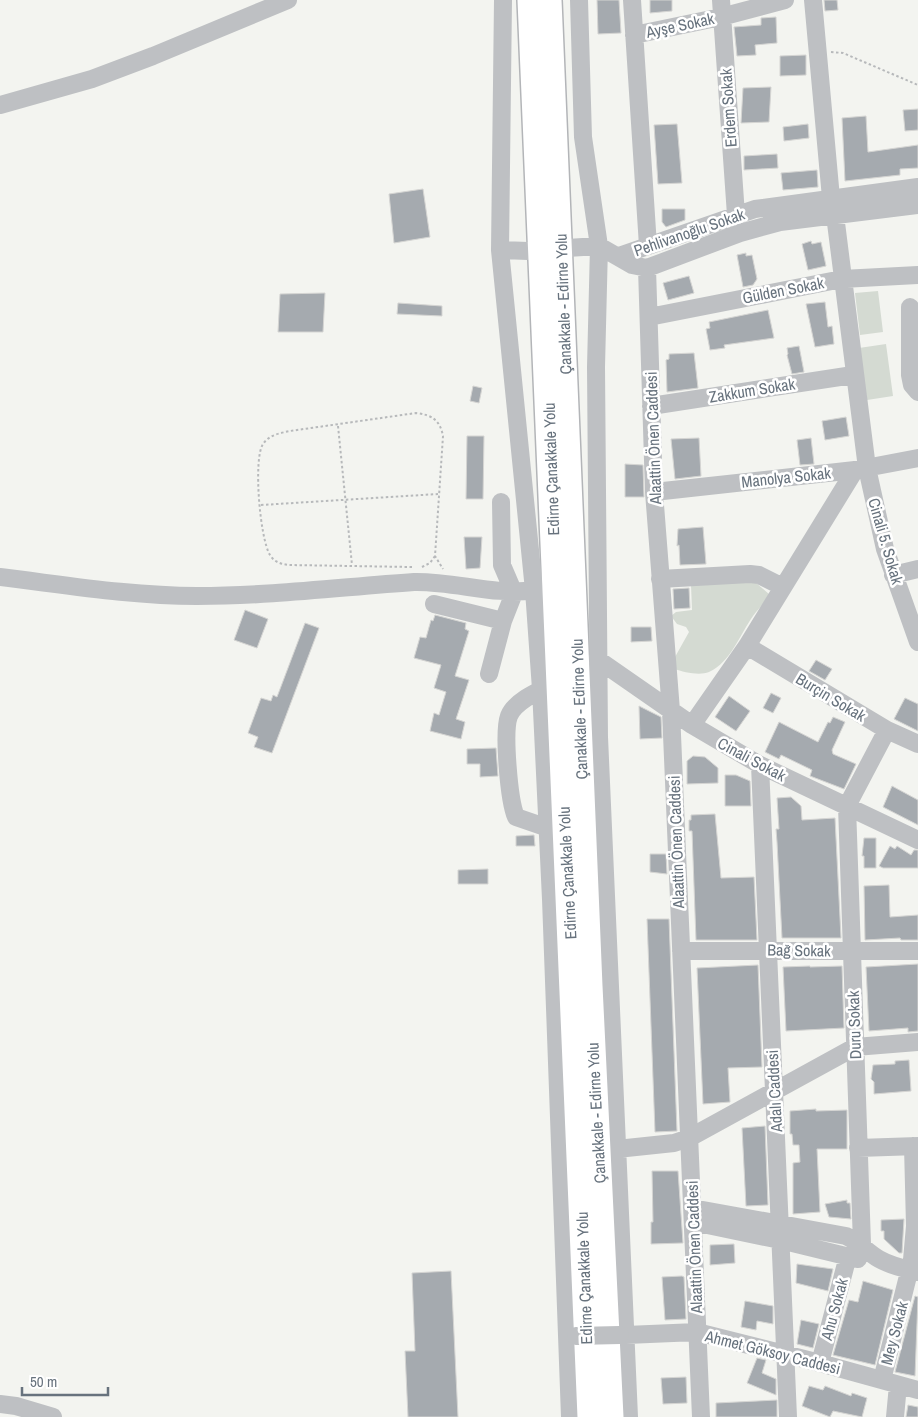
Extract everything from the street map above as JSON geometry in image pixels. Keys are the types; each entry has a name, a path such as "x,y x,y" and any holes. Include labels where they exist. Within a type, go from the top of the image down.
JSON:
{"highway":[{"path":"524,0 543,65"},
{"name":"Edirne Çanakkale Yolu","path":"530,0 543,65 550,687 576,1310 590,1417"},
{"name":"Çanakkale - Edirne Yolu","path":"550,0 543,65 617,1335 610,1417"},
{"path":"543,65 557,33 557,0"}],"street":[{"path":"0,105 92,79 288,0"},
{"path":"502,0 500,250 534,590 550,687 511,712 507,722 507,747 512,807 516,816 556,828"},
{"path":"579,0 583,137 599,246 596,367 597,660 617,1149 617,1335 629,1417"},
{"path":"632,0 648,246"},
{"name":"Ayşe Sokak","path":"634,35 721,8 785,0"},
{"name":"Cinali 5. Sokak","path":"813,0 816,51 853,375 861,469 893,575 918,642"},
{"name":"Erdem Sokak","path":"721,8 736,215"},
{"name":"Pehlivanoğlu Sokak","path":"619,256 632,265 647,268 759,227 918,186"},
{"name":"Pehlivanoğlu Sokak","path":"619,256 736,215 765,208 918,205"},
{"path":"567,248 599,246 619,256"},
{"path":"500,250 528,251"},
{"name":"Alaattin Önen Caddesi","path":"647,268 654,492 671,711 701,1417"},
{"name":"Gülden Sokak","path":"649,317 842,278 918,275"},
{"path":"910,307 910,375 912,385 918,392"},
{"name":"Zakkum Sokak","path":"651,406 853,375"},
{"name":"Manolya Sokak","path":"654,492 861,469 918,458"},
{"path":"692,726 747,646 783,587 861,469"},
{"path":"489,674 503,621 514,593 502,565 501,502"},
{"path":"893,575 918,569"},
{"path":"660,579 750,574 759,575 783,587"},
{"path":"0,577 105,591 197,596 256,594 414,582 452,584 514,593 534,590"},
{"path":"434,604 503,621"},
{"name":"Burçin Sokak","path":"747,646 887,730 918,744"},
{"name":"Cinali Sokak","path":"597,660 692,726 760,765 918,840"},
{"path":"847,806 887,730"},
{"name":"Adalı Caddesi","path":"760,765 788,1417"},
{"name":"Duru Sokak","path":"847,806 850,951 862,1244"},
{"name":"Bağ Sokak","path":"681,951 918,950"},
{"path":"617,1149 674,1142 689,1138 855,1046 918,1042"},
{"path":"858,1148 916,1146"},
{"name":"Mey Sokak","path":"895,1417 890,1382 913,1279 916,1146"},
{"path":"692,1215 780,1232 884,1271 913,1279"},
{"path":"780,1232 835,1233 862,1244 878,1259 913,1279"},
{"path":"848,1256 862,1244"},
{"name":"Ahu Sokak","path":"820,1363 848,1256"},
{"path":"570,1417 576,1310"},
{"name":"Ahmet Göksoy Caddesi","path":"576,1336 697,1332 918,1390"},
{"path":"0,1404 53,1417"}],"path":[{"path":"816,51 843,53 918,85"},
{"path":"413,567 289,565 276,562 267,550 264,539 259,458 264,442 279,433 416,413 432,416 441,428 443,436 435,556 430,563 422,567"},
{"path":"338,425 352,565"},
{"path":"261,505 438,494"},
{"path":"435,556 452,584"}],"shaded area":[{"path":"878,291 883,332 860,335 855,293"},
{"path":"886,344 893,396 867,400 859,348"},
{"path":"755,582 769,594 723,662 709,672 701,674 674,669 675,657 689,632 686,627 677,624 671,616 676,612 692,610 691,585"}],"building":[{"path":"597,0 619,0 621,33 598,34"},
{"path":"650,0 672,0 672,11 650,13"},
{"path":"824,0 837,0 838,10 825,11"},
{"path":"776,17 777,43 755,45 756,55 737,56 734,27 761,25 761,18"},
{"path":"806,55 806,75 780,76 780,56"},
{"path":"771,87 769,122 741,123 743,88"},
{"path":"918,109 918,130 905,131 903,110"},
{"path":"866,116 868,152 918,145 918,168 900,169 900,175 845,181 842,118"},
{"path":"677,124 682,183 658,184 654,125"},
{"path":"808,124 809,138 784,141 783,127"},
{"path":"777,154 778,168 744,170 744,156"},
{"path":"817,170 818,187 783,190 781,173"},
{"path":"423,189 430,237 394,243 389,194"},
{"path":"662,209 685,209 685,220 666,227 662,222"},
{"path":"811,241 812,244 821,242 826,266 808,270 802,244"},
{"path":"746,253 746,256 752,255 757,279 753,285 743,287 737,255"},
{"path":"689,276 694,293 668,300 663,283"},
{"path":"325,293 323,332 278,332 280,294"},
{"path":"825,302 828,327 832,326 834,344 815,347 806,304"},
{"path":"398,303 442,306 442,316 397,314"},
{"path":"768,310 774,338 724,345 725,348 710,350 706,329 710,328 709,322"},
{"path":"799,346 804,372 792,374 787,348"},
{"path":"694,353 698,388 667,392 666,360 669,359 669,354"},
{"path":"473,386 482,388 479,403 470,401"},
{"path":"846,417 849,436 825,440 822,421"},
{"path":"467,436 484,436 483,499 466,499"},
{"path":"699,438 701,476 675,479 671,439"},
{"path":"811,438 814,464 800,465 797,440"},
{"path":"625,464 643,465 644,497 625,497"},
{"path":"703,527 706,564 680,565 679,545 677,546 678,529"},
{"path":"464,537 482,537 480,568 466,569"},
{"path":"689,588 690,608 674,609 673,589"},
{"path":"245,610 268,619 257,648 234,640"},
{"path":"435,615 466,623 465,629 469,631 455,676 469,680 456,719 465,722 461,739 430,731 434,713 439,715 446,692 434,688 441,665 414,658 420,637 426,638 431,620 433,621"},
{"path":"305,623 319,628 272,753 254,747 258,737 248,733 261,698 271,701 273,695 277,697"},
{"path":"631,627 651,627 652,641 631,642"},
{"path":"816,660 832,669 825,680 809,671"},
{"path":"771,693 781,698 773,713 763,708"},
{"path":"729,696 750,711 736,731 715,717"},
{"path":"905,698 918,704 918,731 894,719"},
{"path":"639,706 661,717 662,738 640,739"},
{"path":"833,717 845,722 832,750 833,754 856,764 844,789 810,776 812,770 781,755 779,759 765,752 779,722 818,742 828,722 830,723"},
{"path":"496,748 498,776 480,777 480,764 467,764 467,749"},
{"path":"693,756 705,757 718,768 718,783 687,784 687,761"},
{"path":"725,775 736,775 750,781 751,806 725,806"},
{"path":"892,786 918,800 918,825 883,807"},
{"path":"791,797 801,806 802,820 835,818 841,938 782,938 776,829 779,829 777,798"},
{"path":"715,814 721,878 754,877 757,940 696,940 692,831 689,831 689,820 691,820 691,815"},
{"path":"534,835 535,846 516,846 516,836"},
{"path":"864,838 876,838 876,868 864,868 864,856 862,856"},
{"path":"890,846 895,849 897,846 911,855 914,850 918,850 918,868 883,868 879,866"},
{"path":"650,854 666,854 667,874 650,872"},
{"path":"488,869 488,884 458,884 458,870"},
{"path":"889,885 890,917 918,915 918,940 901,940 900,938 865,940 864,886"},
{"path":"647,919 669,919 677,1131 655,1132"},
{"path":"918,964 918,1031 908,1032 908,1028 869,1031 866,967"},
{"path":"758,965 762,1067 728,1068 730,1102 703,1104 697,968"},
{"path":"842,966 844,1028 786,1031 783,967"},
{"path":"909,1060 911,1091 874,1094 874,1082 871,1079 873,1065 895,1064 895,1061"},
{"path":"816,1109 816,1111 847,1110 847,1149 817,1149 820,1212 793,1214 793,1163 800,1162 799,1145 793,1145 792,1134 790,1134 790,1111"},
{"path":"765,1126 768,1205 746,1206 742,1128"},
{"path":"652,1171 678,1171 683,1243 651,1244 651,1222 653,1222"},
{"path":"847,1200 847,1203 850,1203 851,1219 829,1217 825,1204"},
{"path":"904,1219 902,1253 899,1253 884,1239 884,1231 881,1231 881,1220"},
{"path":"734,1244 735,1263 710,1265 710,1245"},
{"path":"797,1264 833,1269 828,1291 796,1283"},
{"path":"451,1271 458,1417 408,1417 405,1351 415,1351 412,1273"},
{"path":"662,1277 684,1277 686,1319 665,1320"},
{"path":"863,1281 893,1290 875,1365 833,1355 849,1300 858,1302"},
{"path":"915,1296 918,1297 915,1376 895,1372"},
{"path":"745,1301 773,1306 773,1324 757,1321 756,1330 741,1327"},
{"path":"801,1320 819,1324 813,1348 797,1344"},
{"path":"757,1358 766,1360 762,1373 776,1379 776,1395 747,1383"},
{"path":"686,1377 687,1403 663,1404 661,1378"},
{"path":"809,1386 823,1390 825,1386 851,1396 852,1393 867,1398 862,1417 833,1411 830,1417 802,1406"},
{"path":"777,1400 777,1417 716,1417 716,1403"},
{"path":"908,1405 918,1407 918,1417 906,1417"}]}
